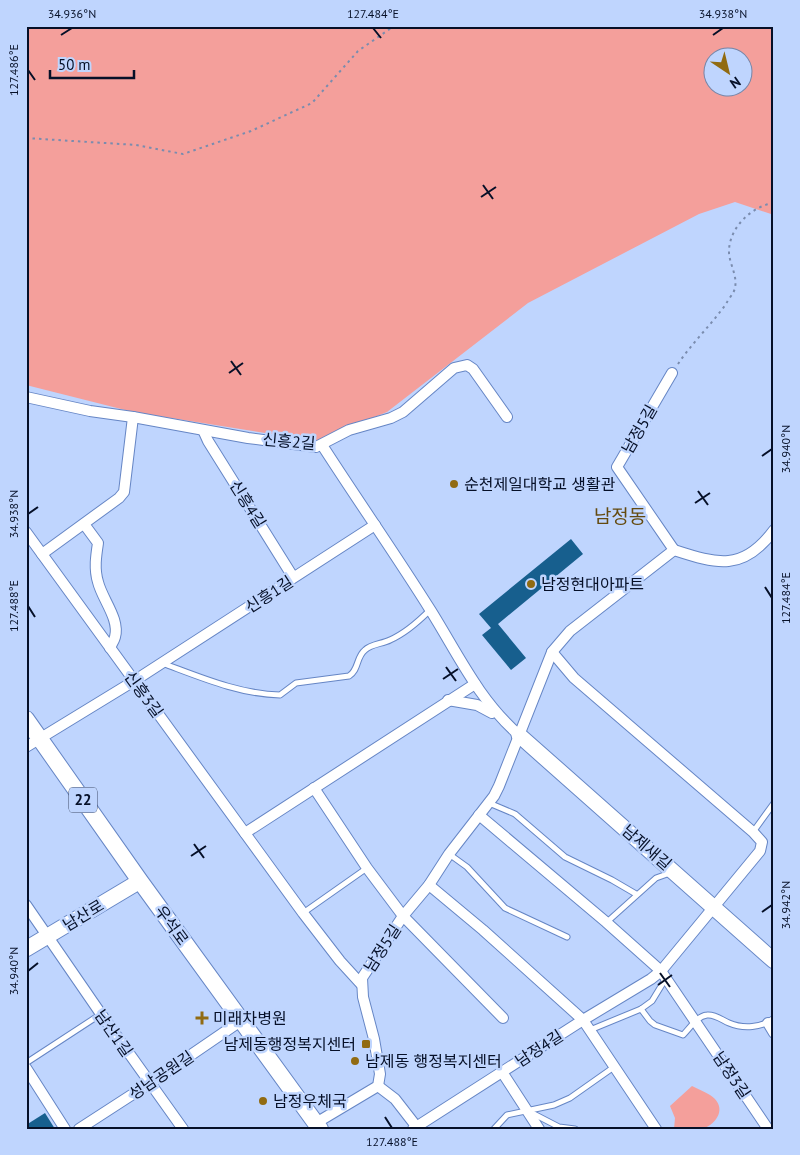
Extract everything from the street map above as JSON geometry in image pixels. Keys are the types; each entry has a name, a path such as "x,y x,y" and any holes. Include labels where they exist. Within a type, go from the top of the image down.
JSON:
{"main road":[{"name":"우석로","path":"26,719 33,743 140,881 318,1126"}],"street":[{"name":"신흥2길","path":"26,397 90,411 316,447 349,430 391,418 403,412 454,368 467,365 473,369 507,417"},
{"name":"남정5길","path":"378,1086 380,1074 362,978 403,916 429,885 499,786 552,652 570,631 674,550 617,467 672,373"},
{"path":"42,554 124,492 133,417"},
{"name":"신흥4길","path":"203,430 208,441 294,578"},
{"path":"322,445 430,610 475,684 499,717 519,735"},
{"path":"84,524 98,543 95,567 98,582 112,613 116,628 115,637 110,648"},
{"name":"신흥1길","path":"33,743 134,681 375,525"},
{"path":"674,550 718,562 734,561 764,544 774,530"},
{"name":"신흥3길","path":"26,532 245,833"},
{"path":"552,652 574,678 753,832"},
{"path":"362,984 340,961 245,833 475,684"},
{"path":"448,700 477,705 499,717"},
{"name":"남제새길","path":"519,735 774,961"},
{"name":"남정5길","path":"314,788 367,868 403,916 504,1018"},
{"path":"479,815 606,922 663,974 695,1022"},
{"name":"남정4길","path":"378,1086 395,1099 415,1128 583,1020 651,979 663,974 760,851 762,842 753,832"},
{"name":"남산로","path":"26,948 140,881"},
{"path":"429,885 483,930 583,1020 656,1129"},
{"name":"남산1길","path":"26,905 183,1129"},
{"name":"성남공원길","path":"79,1129 242,1020"},
{"path":"771,1021 774,1033"},
{"name":"남정3길","path":"695,1022 768,1129"},
{"path":"26,1068 65,1129"},
{"path":"502,1072 539,1129"},
{"path":"318,1126 378,1086"}],"lane":[{"path":"162,662 217,684 280,695 296,683 349,676 354,673 360,656 365,649 403,634 430,610"},
{"path":"488,803 515,814 565,857 636,894"},
{"path":"753,832 774,803"},
{"path":"450,854 467,867 505,908 567,937"},
{"path":"303,913 367,868"},
{"path":"606,922 656,878 675,872"},
{"path":"590,1030 641,1009 652,1001 663,974"},
{"path":"641,1009 655,1025 683,1035 695,1022 704,1015 709,1014 736,1026 757,1026 771,1021"},
{"path":"26,1063 101,1014"},
{"path":"494,1129 507,1115 554,1105 570,1098 614,1067"},
{"path":"528,1111 558,1127 575,1129"}],"path":[{"path":"26,138 136,145 183,154 251,131 312,103 358,51 394,26"},
{"path":"672,373 685,353 714,321 734,291 736,281 729,252 733,232 754,209 774,203"}],"shaded area":[{"path":"26,26 774,26 774,215 735,202 699,214 528,303 387,412 316,441 133,412 26,385"},
{"path":"692,1086 715,1099 718,1103 719,1113 714,1121 705,1128 694,1130 674,1129 675,1118 670,1106"}],"building":[{"name":"남정현대아파트","path":"571,539 583,554 498,624 526,658 511,670 482,635 491,628 479,614"},
{"path":"45,1113 55,1129 26,1129 26,1125"}],"place":[{"name":"순천제일대학교 생활관","path":"454,484"},
{"name":"남정현대아파트","path":"531,584"},
{"name":"미래차병원","path":"202,1018"},
{"name":"남제동행정복지센터","path":"366,1044"},
{"name":"남제동 행정복지센터","path":"355,1061"},
{"name":"남정우체국","path":"263,1101"}],"district":[{"name":"남정동","path":"620,516"}]}
